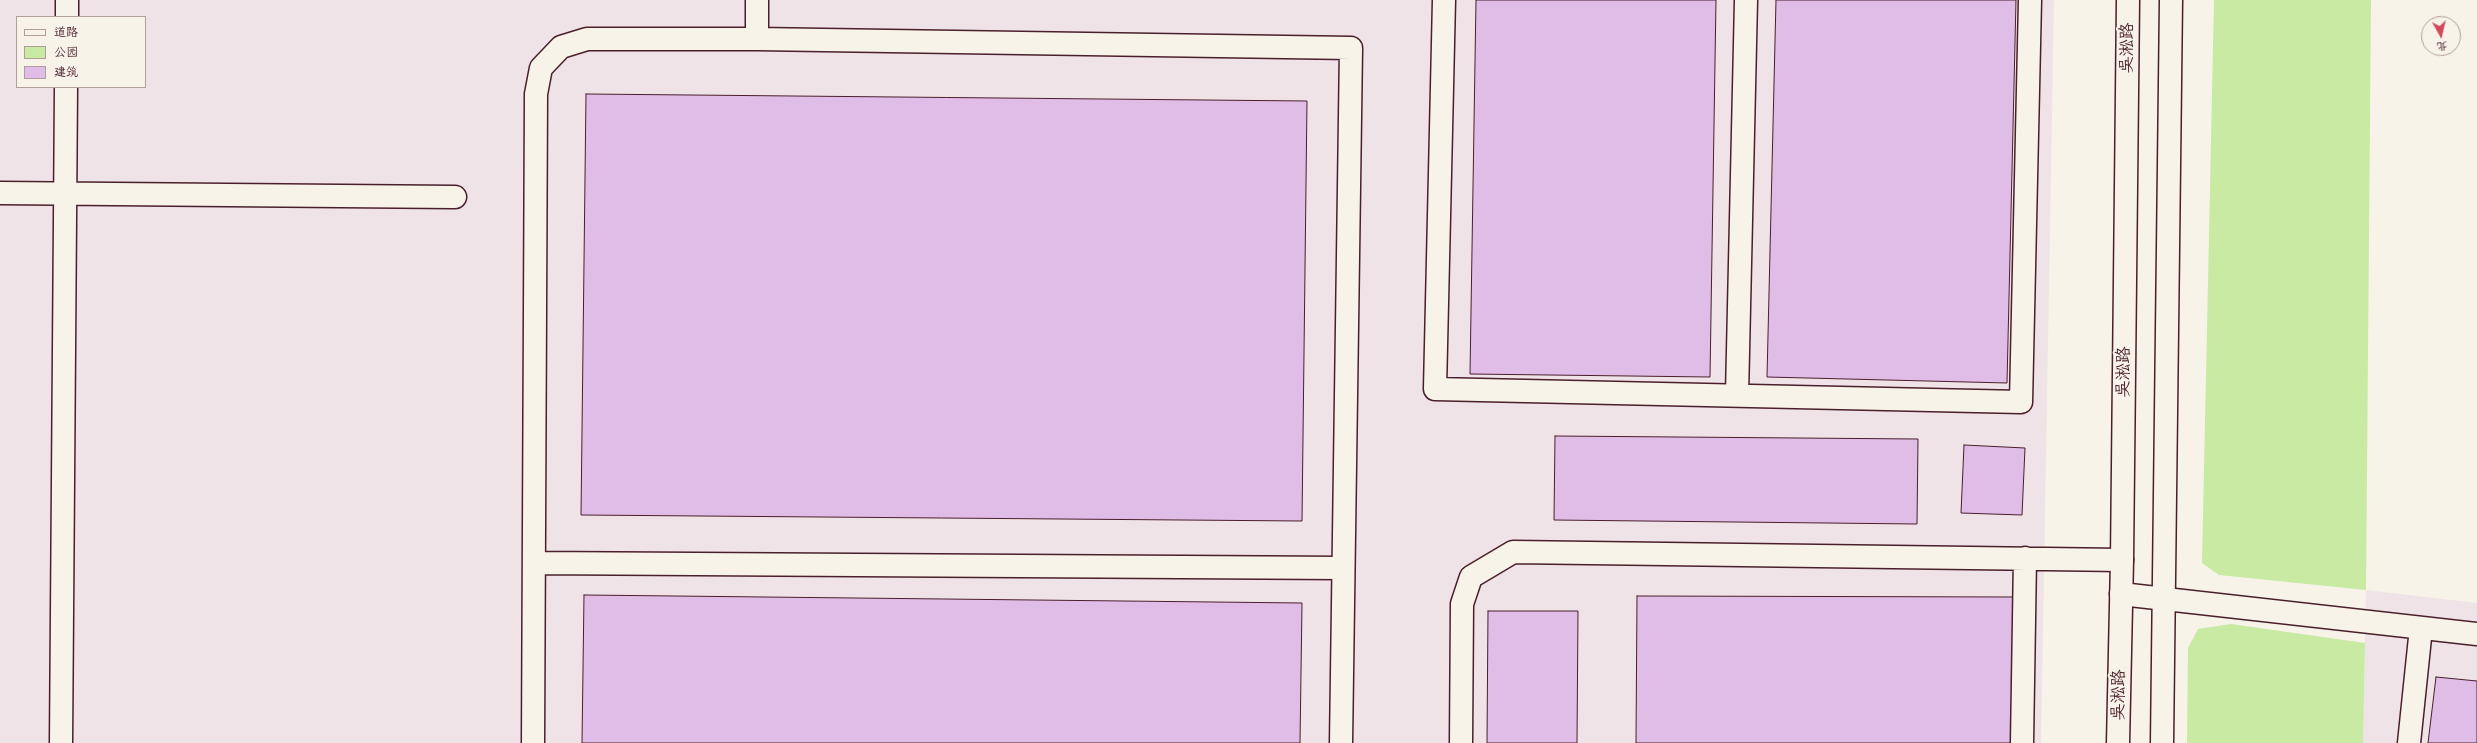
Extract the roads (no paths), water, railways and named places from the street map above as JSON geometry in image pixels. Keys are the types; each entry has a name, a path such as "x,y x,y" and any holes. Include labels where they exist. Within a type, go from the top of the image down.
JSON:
{"main road":[{"path":"67,0 67,16"},
{"path":"757,0 757,39"},
{"path":"1444,0 1435,389 2021,402 2030,0"},
{"path":"1737,395 1746,0"},
{"name":"吴淞路","path":"2118,743 2122,560 2128,0"},
{"path":"2162,743 2171,0"},
{"path":"533,743 536,94 541,68 561,47 587,39 757,39 1351,48 1341,743"},
{"path":"61,743 66,88"},
{"path":"0,193 455,197"},
{"path":"1461,743 1462,604 1471,577 1513,552 2122,560"},
{"path":"2022,743 2025,558"},
{"path":"534,563 1344,568"},
{"path":"2121,594 2477,634"},
{"path":"2409,743 2421,628"}]}
